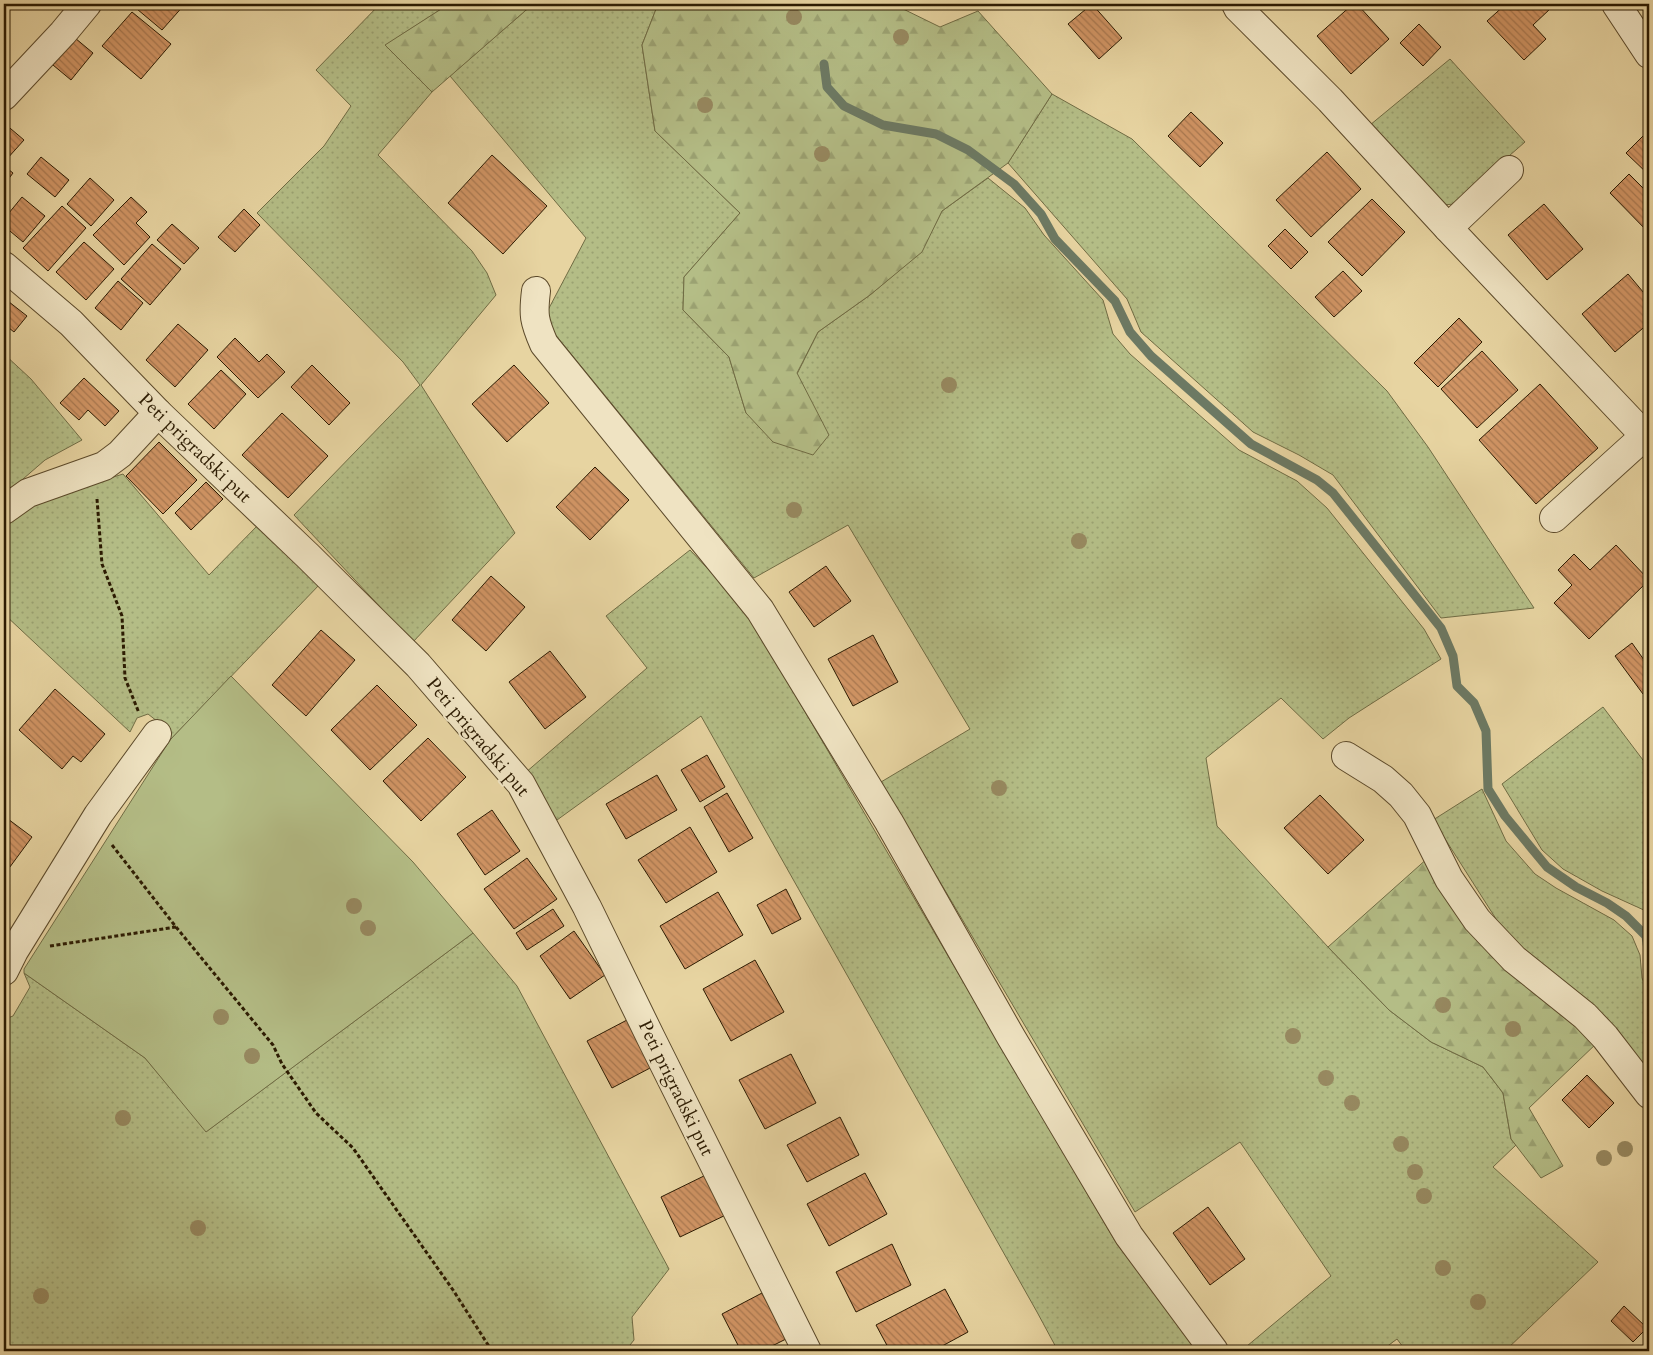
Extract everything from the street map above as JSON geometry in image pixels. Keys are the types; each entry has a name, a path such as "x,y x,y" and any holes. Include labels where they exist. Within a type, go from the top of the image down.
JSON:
{"street":[{"path":"4,96 63,33 87,4"},
{"path":"1236,4 1330,100 1448,228 1647,434 1554,518"},
{"path":"1616,4 1649,54"},
{"path":"1448,228 1509,170"},
{"name":"Peti prigradski put","path":"4,266 71,323 158,413 308,556 418,665 521,784 587,907 807,1351"},
{"path":"536,291 534,313 536,326 544,344 760,610 889,822 1011,1037 1129,1236 1214,1351"},
{"path":"4,510 28,493 104,466 120,454 158,413"},
{"path":"4,971 98,814 157,734"},
{"path":"1346,756 1383,779 1401,795 1418,814 1449,879 1476,920 1514,959 1585,1016 1605,1037 1649,1094"}],"path":[{"path":"104,466 97,497 102,564 122,616 125,678 142,722 157,734"},
{"path":"112,844 176,927 273,1045 282,1064 316,1113 353,1148 453,1290 492,1351"},
{"path":"41,948 176,927"}],"green space":[{"path":"380,4 449,4 386,45 432,92 378,155 472,251 487,273 496,295 421,385 515,533 413,642 294,515 420,385 403,362 257,213 324,146 351,106 316,70"},
{"path":"449,4 533,4 432,92 385,45"},
{"path":"533,4 658,4 642,45 655,131 740,213 684,277 683,310 729,357 746,413 797,374 818,332 870,295 921,252 942,211 988,178 1025,208 1044,235 1103,300 1113,334 1130,354 1239,450 1297,481 1327,508 1424,629 1441,659 1349,718 1323,739 1281,698 1206,758 1217,826 1328,947 1389,1010 1431,1042 1483,1067 1503,1093 1511,1139 1516,1145 1493,1167 1598,1262 1505,1351 1406,1351 1397,1339 1381,1351 1241,1351 1331,1276 1240,1142 1135,1212 881,782 970,729 848,525 754,578 545,322 548,310 586,238 450,76"},
{"path":"658,4 893,4 940,27 978,11 1052,94 1008,163 942,211 922,252 870,295 818,332 797,373 829,435 813,455 773,442 746,413 729,357 683,310 684,277 740,213 655,131 642,45"},
{"path":"1450,59 1525,142 1454,204 1443,205 1370,125"},
{"path":"1052,94 1132,139 1387,391 1428,447 1534,608 1441,618 1333,475 1299,455 1253,432 1141,332 1127,299 1008,163"},
{"path":"4,354 31,379 82,440 45,460 23,479 4,501"},
{"path":"123,474 209,575 260,523 321,583 170,740 167,729 148,714 137,718 130,732 4,614 4,523 28,508 56,495"},
{"path":"690,550 747,610 1115,1241 1197,1351 1058,1351 701,716 557,820 525,773 647,668 606,616"},
{"path":"231,676 413,862 473,933 206,1132 145,1058 24,973 24,969 170,740"},
{"path":"1603,707 1649,768 1649,907 1646,911 1602,891 1563,869 1542,850 1502,784"},
{"path":"1482,789 1506,841 1535,874 1556,888 1614,920 1632,936 1640,955 1642,978 1649,994 1649,1076 1512,944 1433,820"},
{"path":"1429,857 1598,1042 1529,1108 1563,1166 1541,1178 1511,1139 1503,1093 1483,1067 1431,1042 1389,1010 1328,947"},
{"path":"473,933 517,986 669,1269 632,1317 634,1340 627,1351 4,1351 4,1021 13,1016 30,987 24,973 145,1058 207,1131"}],"building":[{"path":"131,4 185,4 162,30"},
{"path":"1092,4 1122,38 1099,59 1068,24"},
{"path":"1353,4 1357,4 1389,39 1351,74 1317,36"},
{"path":"1506,4 1545,4 1550,9 1533,25 1546,39 1524,60 1487,21"},
{"path":"132,12 171,44 141,79 102,46"},
{"path":"1419,24 1441,47 1423,66 1400,43"},
{"path":"75,38 93,53 71,80 53,65"},
{"path":"1191,112 1223,143 1200,167 1168,136"},
{"path":"4,123 24,140 6,160 4,158"},
{"path":"1649,130 1649,175 1626,153"},
{"path":"1327,152 1361,189 1311,237 1276,200"},
{"path":"492,155 547,206 503,254 448,203"},
{"path":"41,157 69,180 55,197 27,174"},
{"path":"4,166 13,173 4,185"},
{"path":"1629,174 1649,194 1649,233 1610,193"},
{"path":"90,178 114,200 91,226 67,204"},
{"path":"22,197 45,216 23,242 4,226 4,219"},
{"path":"131,197 147,212 136,223 150,237 124,265 93,235"},
{"path":"1372,199 1405,232 1362,276 1328,242"},
{"path":"1544,204 1583,249 1547,280 1508,235"},
{"path":"62,206 86,228 48,271 23,248"},
{"path":"244,209 260,225 235,252 218,237"},
{"path":"172,224 199,248 184,264 157,240"},
{"path":"1285,229 1308,252 1291,269 1268,246"},
{"path":"84,242 114,269 86,300 56,272"},
{"path":"152,244 181,269 150,305 121,279"},
{"path":"1343,271 1362,291 1334,317 1315,297"},
{"path":"1628,274 1649,299 1649,323 1615,352 1582,314"},
{"path":"118,281 143,303 121,330 95,308"},
{"path":"4,298 27,316 14,332 4,324"},
{"path":"1459,318 1482,342 1438,387 1414,363"},
{"path":"178,324 208,350 175,387 146,360"},
{"path":"235,338 259,362 267,354 285,372 258,398 217,357"},
{"path":"1482,351 1518,390 1477,428 1441,389"},
{"path":"312,365 350,403 329,425 291,387"},
{"path":"514,365 549,403 507,442 472,404"},
{"path":"221,370 246,394 214,429 188,404"},
{"path":"84,378 119,411 105,426 88,410 79,420 60,403"},
{"path":"1540,384 1598,448 1536,504 1479,440"},
{"path":"282,413 328,456 288,498 242,455"},
{"path":"159,442 197,480 163,514 126,476"},
{"path":"595,467 629,500 590,540 556,507"},
{"path":"206,482 223,499 191,530 175,513"},
{"path":"1616,545 1649,580 1589,639 1554,603 1572,585 1558,570 1574,554 1590,570"},
{"path":"826,566 851,601 814,627 789,592"},
{"path":"491,576 525,607 486,651 452,620"},
{"path":"321,630 355,660 306,716 272,685"},
{"path":"4,633 9,638 4,643"},
{"path":"873,635 898,682 853,706 828,659"},
{"path":"1632,643 1649,667 1649,690 1643,694 1615,656"},
{"path":"550,651 586,697 545,729 509,682"},
{"path":"377,685 417,725 370,770 331,730"},
{"path":"55,689 105,734 81,762 73,756 62,769 19,730"},
{"path":"428,738 466,777 421,821 383,781"},
{"path":"707,755 725,787 700,802 681,770"},
{"path":"657,775 677,810 626,839 606,804"},
{"path":"727,793 753,838 729,852 704,807"},
{"path":"1320,795 1364,840 1328,874 1284,828"},
{"path":"492,810 520,851 485,875 457,834"},
{"path":"4,816 32,837 4,875"},
{"path":"690,827 717,872 666,903 638,860"},
{"path":"527,858 557,899 514,929 484,889"},
{"path":"786,889 801,919 772,934 757,905"},
{"path":"718,892 743,935 685,969 660,926"},
{"path":"553,909 564,926 527,950 516,933"},
{"path":"574,931 605,975 570,999 540,956"},
{"path":"755,960 784,1012 731,1041 703,989"},
{"path":"627,1020 652,1067 612,1088 587,1041"},
{"path":"791,1054 816,1103 765,1129 739,1080"},
{"path":"1587,1075 1614,1103 1589,1128 1562,1100"},
{"path":"840,1117 859,1155 807,1182 787,1145"},
{"path":"710,1173 730,1213 680,1237 661,1197"},
{"path":"865,1173 887,1214 829,1246 807,1204"},
{"path":"1208,1207 1245,1259 1210,1285 1173,1233"},
{"path":"892,1244 911,1285 856,1312 836,1272"},
{"path":"945,1289 968,1332 933,1351 890,1351 876,1325"},
{"path":"762,1293 786,1339 762,1351 741,1351 722,1314"},
{"path":"1624,1306 1647,1328 1633,1342 1611,1321"}],"waterway":[{"path":"824,64 827,87 844,106 883,125 936,134 968,150 1014,184 1041,214 1055,239 1115,301 1130,332 1151,356 1251,444 1317,480 1333,493 1441,628 1453,656 1457,686 1474,703 1486,731 1488,789 1505,816 1547,867 1576,887 1607,903 1626,916 1646,936 1649,957"}]}
